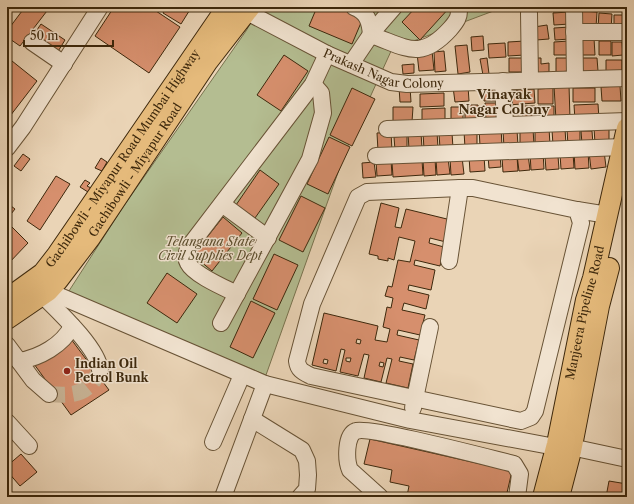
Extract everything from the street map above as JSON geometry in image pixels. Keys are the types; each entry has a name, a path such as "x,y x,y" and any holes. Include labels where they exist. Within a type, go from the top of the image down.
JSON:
{"main road":[{"name":"Gachibowli - Miyapur Road Mumbai Highway","path":"7,299 42,273 57,255 186,80 226,7"},
{"name":"Gachibowli - Miyapur Road","path":"7,319 45,293 90,238 186,80 208,62 249,10"},
{"name":"Manjeera Pipeline Road","path":"600,280 608,215 625,138"},
{"name":"Manjeera Pipeline Road","path":"559,497 561,450 586,300 600,280 627,180"},
{"name":"Manjeera Pipeline Road","path":"543,497 561,450"}],"street":[{"path":"7,148 23,127 100,7"},
{"path":"354,7 361,10 367,16 371,35"},
{"path":"352,64 371,35 394,7"},
{"path":"371,35 403,48 417,50 424,48 445,35 460,12 458,7"},
{"path":"574,7 575,79"},
{"name":"Prakash Nagar Colony","path":"249,10 327,54 391,82 407,84 627,78"},
{"path":"529,13 530,80"},
{"path":"574,32 627,32"},
{"path":"32,42 64,64"},
{"path":"237,294 188,264 186,257 191,242 222,204 312,84 327,54"},
{"path":"503,81 505,125"},
{"path":"221,323 310,159 323,113 320,93 312,84"},
{"path":"387,129 627,121"},
{"path":"376,156 625,138"},
{"path":"449,261 460,188"},
{"path":"577,210 581,223 535,411 531,417 521,421 415,397 311,376 298,368 297,361 312,304 358,197 367,192 473,188 608,215"},
{"path":"222,204 268,238"},
{"path":"45,293 99,361 100,370"},
{"path":"45,293 265,384 410,420 561,450 627,459"},
{"path":"19,361 27,360 44,353 67,336 72,326"},
{"path":"405,438 430,327"},
{"path":"7,345 33,380 49,394"},
{"path":"213,442 242,375"},
{"path":"223,497 265,384"},
{"path":"252,419 302,450 307,461 308,475 307,489 300,497"},
{"path":"7,422 29,446"},
{"path":"380,497 350,470 347,464 346,454 350,436 356,431 364,430 405,438 514,464 520,474 517,497"},
{"path":"561,450 627,468"}],"green space":[{"name":"Telangana State Civil Supplies Dept","path":"260,7 504,7 392,49 346,150 266,375 67,294 123,207 246,31"}],"building":[{"path":"25,7 50,7 20,46 7,37 7,31"},
{"path":"114,7 150,7 180,27 149,73 95,36"},
{"path":"166,7 191,8 181,24 163,13"},
{"path":"317,7 338,7 363,18 352,44 309,26"},
{"path":"416,7 450,7 420,40 402,22"},
{"path":"552,7 570,7 570,10 553,12"},
{"path":"581,11 597,12 596,27 580,26"},
{"path":"569,12 570,24 554,25 553,13"},
{"path":"599,13 612,14 611,29 598,28"},
{"path":"614,15 627,15 627,29 614,29"},
{"path":"41,24 65,40 57,53 32,37"},
{"path":"547,25 549,39 536,40 534,27"},
{"path":"570,27 570,39 555,40 554,28"},
{"path":"483,36 484,50 472,51 471,37"},
{"path":"580,38 594,38 595,55 581,55"},
{"path":"525,41 525,55 508,56 508,42"},
{"path":"569,41 570,55 554,55 554,42"},
{"path":"599,41 611,41 611,55 599,55"},
{"path":"612,42 622,42 623,55 612,56"},
{"path":"505,43 506,57 489,58 488,44"},
{"path":"467,45 470,72 458,74 455,46"},
{"path":"432,51 434,70 419,71 417,53"},
{"path":"444,51 446,71 435,72 434,52"},
{"path":"284,55 308,71 281,111 257,95"},
{"path":"7,57 37,81 7,120"},
{"path":"487,58 489,74 483,75 480,59"},
{"path":"509,58 526,58 526,72 509,72"},
{"path":"535,58 541,58 541,64 549,63 549,72 536,73"},
{"path":"556,58 570,58 571,71 556,72"},
{"path":"580,58 597,58 598,71 580,72"},
{"path":"606,60 622,60 622,73 606,73"},
{"path":"414,64 414,73 403,74 402,65"},
{"path":"499,85 499,101 484,101 484,86"},
{"path":"569,85 570,119 556,120 554,86"},
{"path":"468,86 469,101 455,102 453,87"},
{"path":"620,86 621,101 602,101 601,87"},
{"path":"399,87 410,87 411,102 400,102"},
{"path":"352,88 375,99 352,146 330,135"},
{"path":"553,88 553,104 538,104 538,89"},
{"path":"573,88 595,88 595,102 573,102"},
{"path":"534,89 535,103 508,105 508,91"},
{"path":"444,93 444,106 420,107 420,94"},
{"path":"485,103 501,103 501,118 486,119"},
{"path":"598,104 599,119 575,120 574,105"},
{"path":"465,105 478,105 479,119 465,119"},
{"path":"522,106 535,106 535,120 523,121"},
{"path":"538,106 554,106 554,120 539,121"},
{"path":"393,107 413,107 412,122 393,122"},
{"path":"451,107 463,107 463,120 451,120"},
{"path":"445,108 445,123 422,124 422,109"},
{"path":"501,127 502,146 480,146 479,128"},
{"path":"609,127 609,143 595,143 594,128"},
{"path":"549,128 550,145 535,146 535,129"},
{"path":"533,129 534,145 520,146 520,130"},
{"path":"565,129 566,144 553,145 552,130"},
{"path":"580,129 580,144 568,145 567,130"},
{"path":"477,130 477,147 465,148 464,131"},
{"path":"517,130 518,146 504,147 503,131"},
{"path":"581,131 592,131 593,144 582,144"},
{"path":"391,132 392,151 378,151 377,133"},
{"path":"437,132 438,148 424,149 423,133"},
{"path":"421,133 422,148 409,149 408,134"},
{"path":"452,133 453,148 440,148 439,134"},
{"path":"407,136 407,149 395,150 394,137"},
{"path":"329,137 350,147 328,194 307,184"},
{"path":"588,151 589,168 575,169 574,152"},
{"path":"604,151 606,167 591,169 589,152"},
{"path":"543,152 544,169 531,170 530,153"},
{"path":"573,153 574,168 561,169 560,154"},
{"path":"23,154 30,159 21,171 14,166"},
{"path":"528,154 530,170 519,171 517,155"},
{"path":"500,155 501,167 489,168 488,156"},
{"path":"469,156 484,156 485,171 470,172"},
{"path":"517,156 518,171 503,172 502,157"},
{"path":"558,156 559,169 546,170 545,157"},
{"path":"462,157 464,174 451,175 450,158"},
{"path":"101,158 107,162 102,171 95,168"},
{"path":"448,158 450,174 437,175 436,159"},
{"path":"435,159 436,175 424,176 423,160"},
{"path":"391,160 392,175 377,176 376,161"},
{"path":"422,160 423,175 393,177 392,162"},
{"path":"374,162 376,177 363,178 362,163"},
{"path":"260,170 279,184 255,218 236,205"},
{"path":"56,176 70,184 40,230 27,221"},
{"path":"85,180 90,183 87,186 91,188 88,192 80,187"},
{"path":"301,196 325,208 303,252 279,240"},
{"path":"7,203 15,209 11,214 7,212"},
{"path":"381,203 399,208 395,227 401,228 406,209 451,220 446,242 430,238 429,243 444,247 440,266 415,260 414,265 435,270 431,290 409,285 408,290 429,295 426,309 404,303 402,310 425,315 420,335 398,330 397,335 419,340 414,360 400,357 399,361 413,364 408,388 386,383 392,359 387,358 381,382 364,378 369,355 364,354 358,376 340,372 345,350 341,349 336,371 312,365 324,313 378,326 375,340 387,342 390,329 383,327 387,307 391,308 393,298 385,296 388,286 392,287 398,260 410,262 415,241 399,237 394,260 388,258 388,261 378,259 378,256 369,254","holes":["357,339 361,340 360,344 356,343","346,358 351,358 350,362 346,361","324,359 328,360 327,364 323,363","380,362 384,363 383,367 379,366"]},
{"path":"223,217 242,233 212,271 193,255"},
{"path":"7,222 28,243 7,265"},
{"path":"274,254 298,265 277,310 253,299"},
{"path":"167,273 197,294 177,323 147,303"},
{"path":"251,301 275,313 253,358 230,347"},
{"name":"Indian Oil Petrol Bunk","path":"71,339 109,390 71,415 34,364"},
{"path":"370,439 512,471 506,497 407,496 409,486 390,482 392,470 364,464"},
{"path":"21,454 37,472 20,486 7,471 7,466"},
{"path":"609,481 627,484 627,497 606,497"}],"tunnel":[{"path":"49,394 66,395 79,392 90,385 100,370"}],"place":[{"name":"Indian Oil Petrol Bunk","path":"67,371"}],"district":[{"name":"Vinayak Nagar Colony","path":"504,102"}]}
